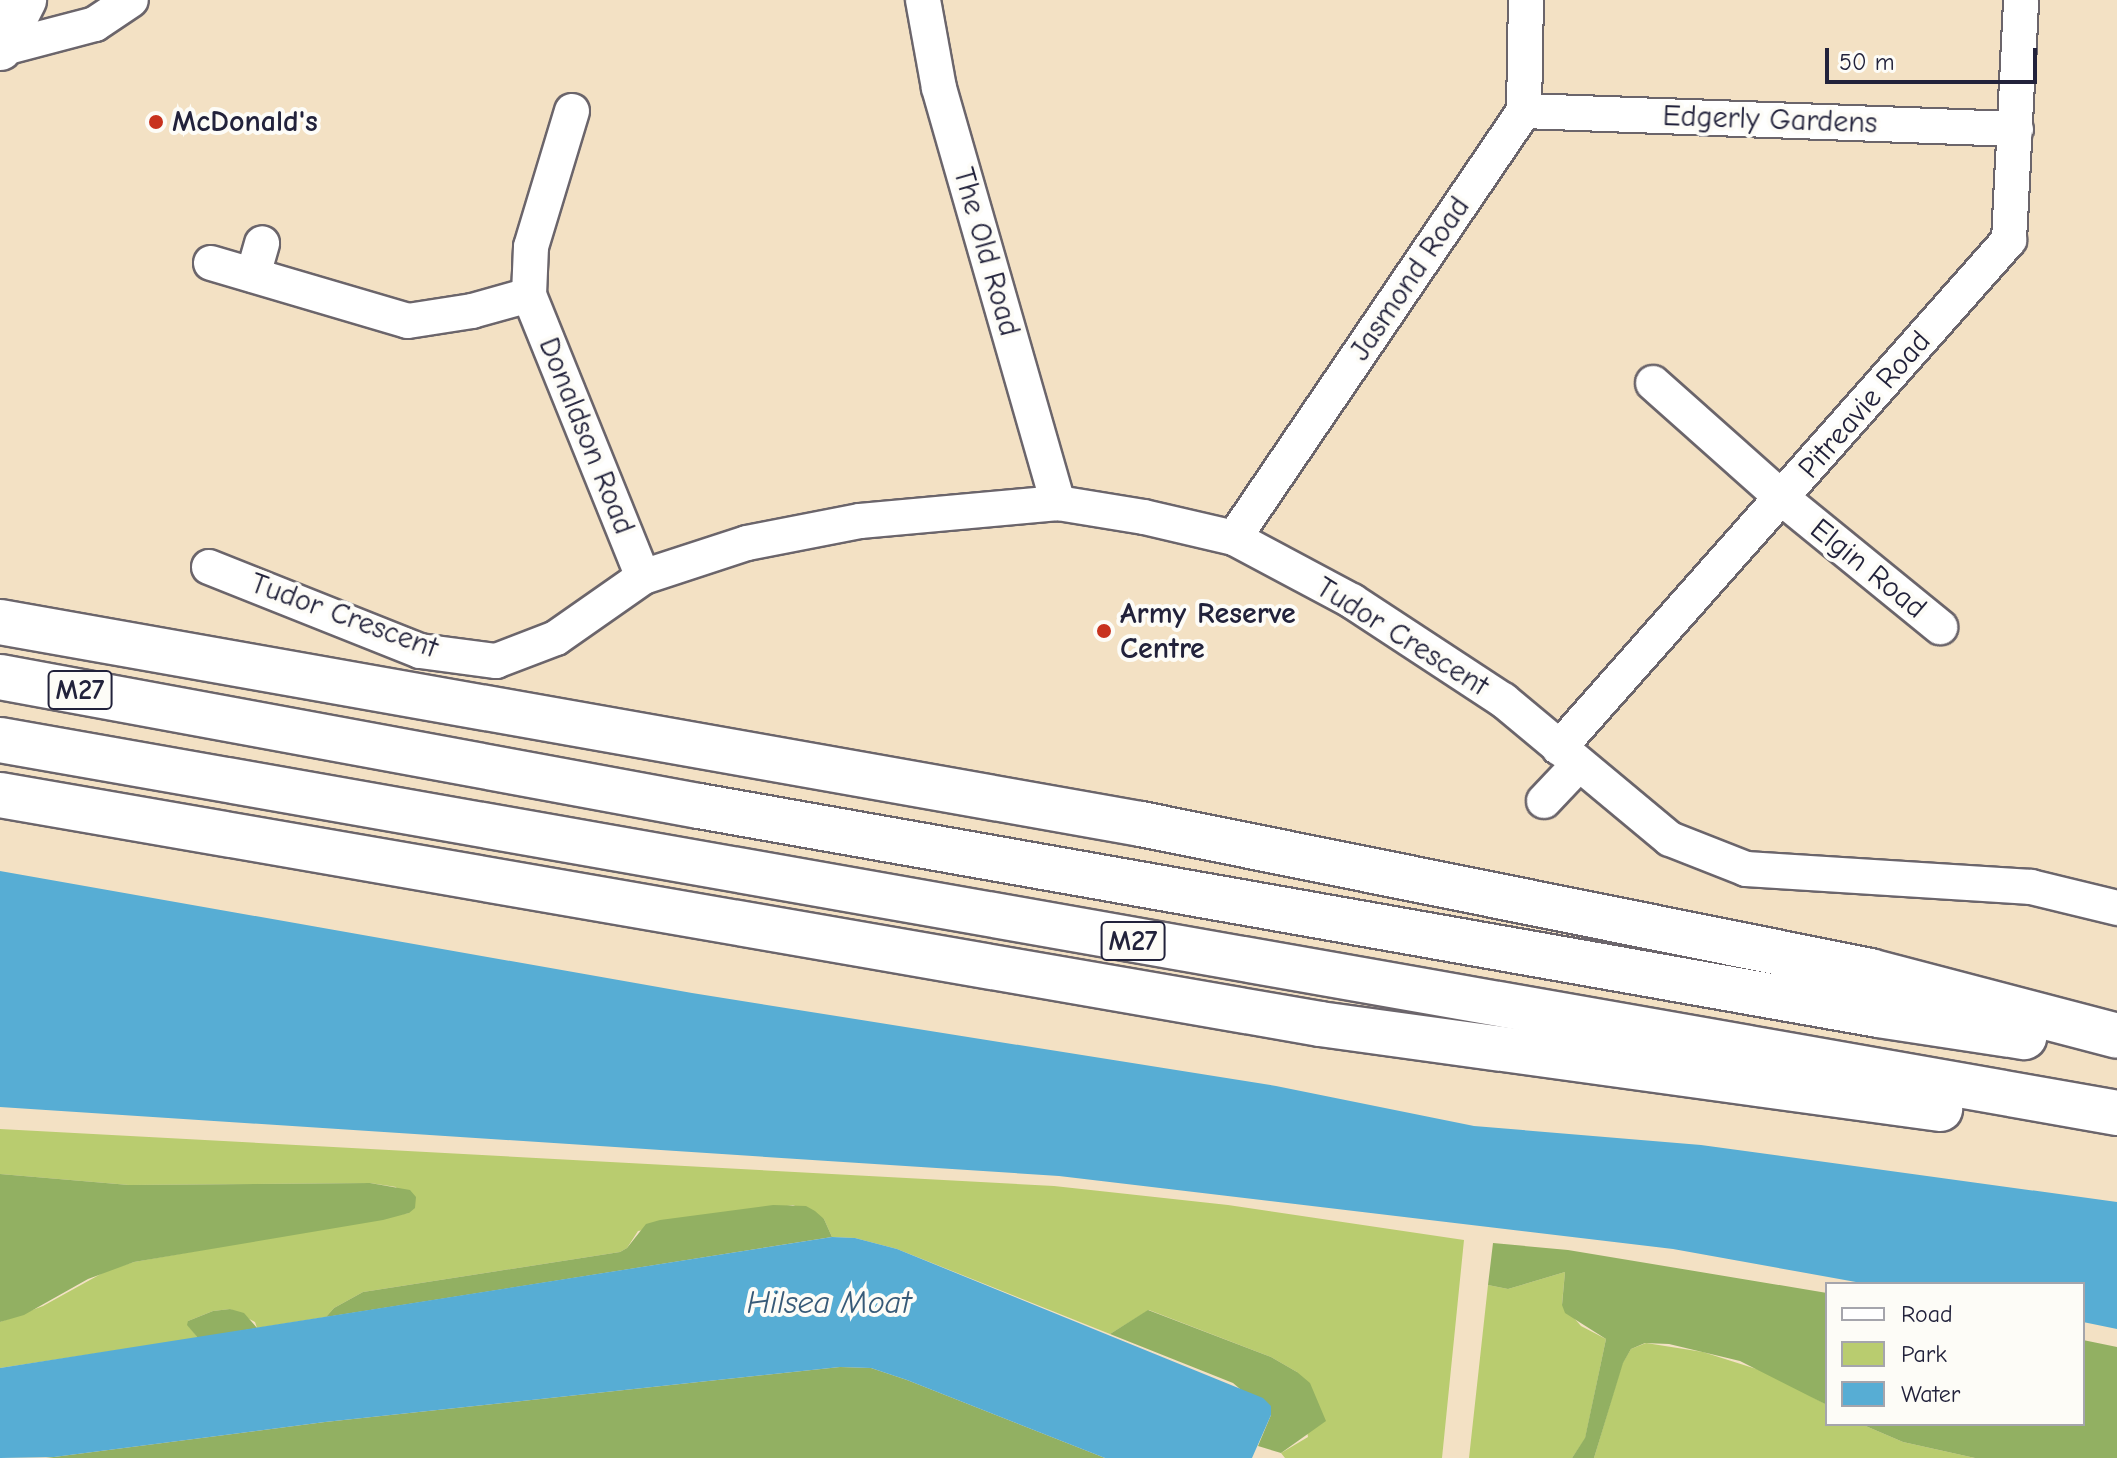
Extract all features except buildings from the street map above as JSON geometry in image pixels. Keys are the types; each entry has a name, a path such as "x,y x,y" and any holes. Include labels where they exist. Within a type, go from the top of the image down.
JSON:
{"main road":[{"path":"0,48 24,0"},
{"path":"0,622 1141,824 1870,971 2117,1036"},
{"name":"M27","path":"0,677 160,704 699,806 1847,1009 2117,1051"},
{"name":"M27","path":"0,740 2117,1113"},
{"path":"9,799 1320,1024 1712,1080 2117,1131"}],"street":[{"path":"0,48 95,24 131,0"},
{"name":"The Old Road","path":"923,0 939,88 1058,503"},
{"path":"1524,111 1526,0"},
{"name":"Pitreavie Road","path":"1544,801 1569,756 1783,499 2009,240 2021,0"},
{"name":"Donaldson Road","path":"572,111 531,247 529,295 643,577"},
{"name":"Edgerly Gardens","path":"1524,111 2016,129"},
{"name":"Jasmond Road","path":"1234,538 1524,111"},
{"path":"211,263 257,259 408,321 472,311 529,295"},
{"name":"Elgin Road","path":"1653,383 1783,499 1940,627"},
{"name":"Tudor Crescent","path":"209,567 420,651 496,661 556,638 643,577 747,543 860,521 1058,503 1144,517 1234,538 1352,601 1503,700 1670,839 1746,869 2031,887 2117,908"}],"green space":[{"path":"0,1129 1054,1186 1228,1205 1464,1240 1442,1458 1285,1458 1281,1453 1308,1437 1297,1372 1271,1357 1149,1310 1110,1334 897,1249 855,1238 832,1237 824,1219 793,1205 638,1231 627,1248 620,1252 363,1292 334,1308 326,1317 257,1328 255,1322 230,1309 213,1311 188,1321 198,1338 0,1368 0,1322 43,1306 108,1270 134,1262 409,1213 396,1187 370,1183 129,1185 0,1174"},
{"path":"0,1174 129,1185 370,1183 410,1190 416,1197 415,1208 409,1213 383,1220 134,1262 88,1279 24,1315 0,1322"},
{"path":"773,1205 806,1206 824,1219 832,1237 326,1317 334,1308 363,1292 620,1252 627,1248 646,1224"},
{"path":"1493,1243 1568,1250 1825,1293 1825,1404 1740,1361 1669,1344 1645,1343 1631,1349 1623,1363 1594,1458 1572,1458 1585,1438 1606,1339 1565,1313 1562,1305 1565,1272 1508,1289 1488,1285"},
{"path":"1565,1272 1562,1304 1581,1326 1606,1339 1585,1439 1572,1458 1469,1458 1488,1285 1508,1289"},
{"path":"230,1309 244,1313 257,1328 198,1338 187,1325 188,1321 213,1311"},
{"path":"1148,1310 1271,1357 1297,1372 1310,1383 1326,1421 1281,1453 1258,1446 1271,1415 1233,1383 1110,1334"},
{"path":"2085,1340 2117,1347 2117,1458 1975,1458 1903,1442 1866,1426 2085,1426"},
{"path":"1646,1343 1703,1352 1769,1373 1825,1404 1825,1426 1866,1426 1903,1442 1975,1458 1594,1458 1622,1364 1631,1349"},
{"path":"840,1367 871,1368 907,1380 1105,1458 46,1458 325,1422"}],"water":[{"path":"0,871 692,993 1276,1086 1474,1126 1701,1145 2117,1202 2117,1329 2085,1322 2085,1282 1856,1282 1673,1249 1059,1176 0,1107"},
{"name":"Hilsea Moat","path":"832,1237 855,1238 897,1249 1263,1398 1271,1406 1271,1415 1252,1458 1105,1458 907,1380 871,1368 840,1367 325,1422 54,1457 0,1458 0,1368"}],"place":[{"name":"McDonald's","path":"156,122"},
{"name":"Army Reserve Centre","path":"1104,631"}]}
